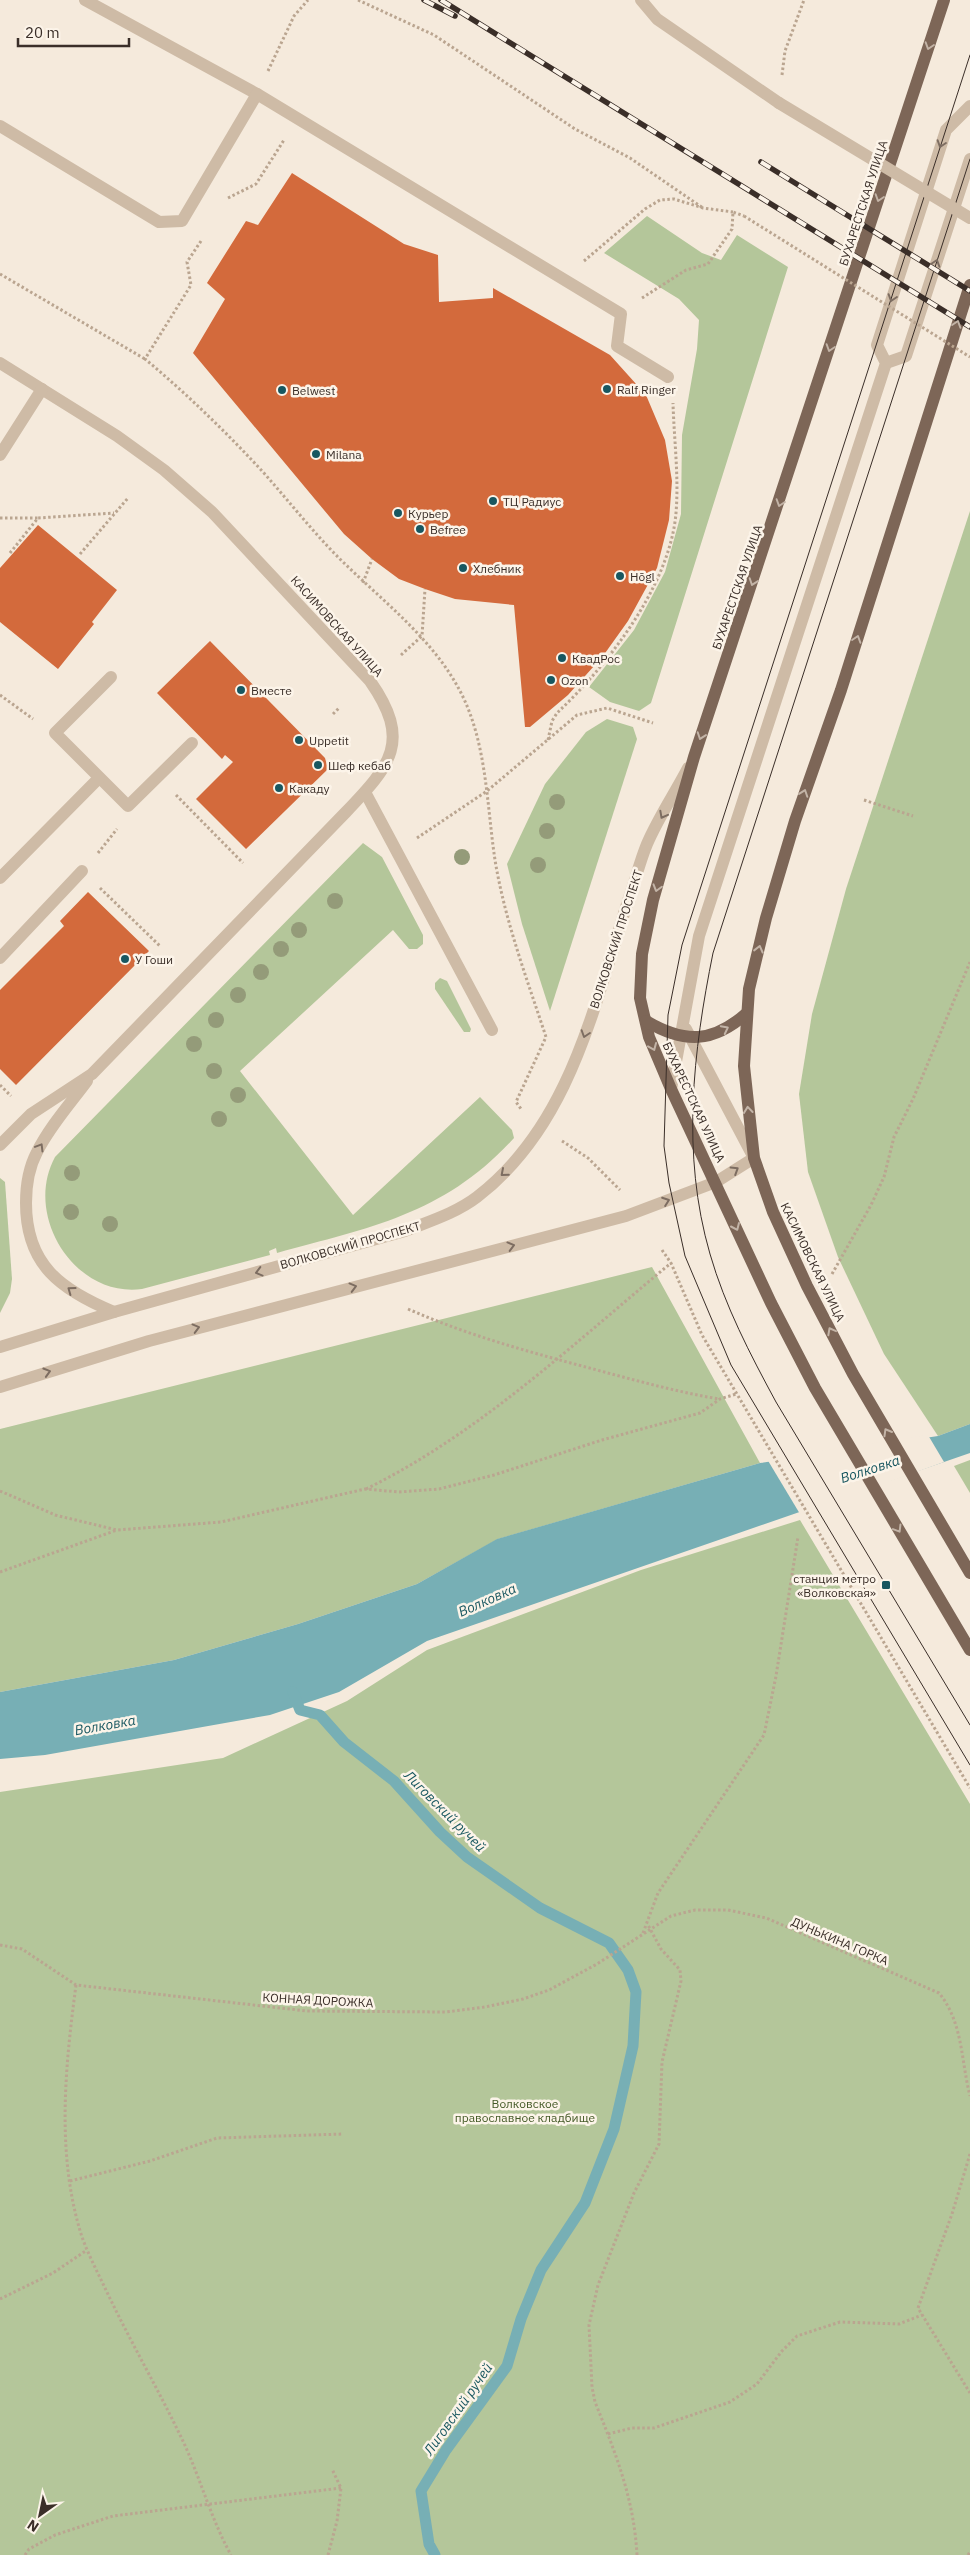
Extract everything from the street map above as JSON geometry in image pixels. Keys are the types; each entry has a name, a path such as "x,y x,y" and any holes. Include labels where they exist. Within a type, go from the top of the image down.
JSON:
{"main road":[{"name":"БУХАРЕСТСКАЯ УЛИЦА","path":"716,1182 671,1089 649,1037 640,998 642,954 653,900 694,757 944,0"},
{"path":"754,1158 744,1066 749,989 764,926 795,821 841,690 970,285"},
{"path":"646,1021 666,1033 686,1037 716,1034 733,1025 747,1013"},
{"name":"КАСИМОВСКАЯ УЛИЦА","path":"754,1158 773,1212 807,1286 853,1374 970,1573"},
{"path":"716,1182 771,1303 815,1388 970,1650"}],"street":[{"path":"85,0 257,94 621,314 617,346 668,377"},
{"path":"641,0 657,19 779,103 970,218"},
{"path":"0,126 159,222 182,221 257,94"},
{"path":"0,1386 149,1341 626,1216 716,1182 754,1158 686,1037 683,1023 699,936 886,363 877,345 946,130 970,106"},
{"path":"886,363 906,356 970,159"},
{"name":"КАСИМОВСКАЯ УЛИЦА","path":"0,363 117,436 164,470 212,512 370,681 381,696 392,721 394,736 390,755 378,776 365,792 92,1074 31,1114 0,1145"},
{"path":"0,455 42,389"},
{"path":"111,677 54,733 128,806 192,743"},
{"name":"ВОЛКОВСКИЙ ПРОСПЕКТ","path":"0,1346 114,1312 405,1231 443,1216 476,1197 511,1166 542,1128 559,1098 578,1053 647,844 694,757"},
{"path":"0,878 99,778"},
{"path":"365,792 492,1030"},
{"path":"0,958 82,871"},
{"path":"671,1089 686,1037"},
{"path":"92,1074 36,1152 26,1180 26,1223 37,1255 55,1279 82,1299 114,1312"}],"path":[{"path":"257,94 294,16 308,0"},
{"path":"358,0 434,36 575,129 630,158 703,208"},
{"path":"779,103 785,51 804,0"},
{"path":"224,204 229,196 256,184 298,119"},
{"path":"563,278 645,209 660,200 674,199 703,208 733,212 744,216 970,357"},
{"path":"621,314 672,277 686,270 708,264 732,229 733,212"},
{"path":"145,359 191,285 187,262 205,234"},
{"path":"0,274 145,359 194,400 263,472 323,542 363,583 422,636 446,667 464,700 477,741 487,790 495,860 510,931 546,1037 516,1102"},
{"path":"548,740 557,713 606,659 632,624 662,572 676,513 673,400 668,377"},
{"path":"80,554 128,498"},
{"path":"0,518 38,518 114,513"},
{"path":"10,552 38,518"},
{"path":"363,583 372,560"},
{"path":"401,654 422,636 425,589"},
{"path":"0,695 54,733"},
{"path":"333,714 340,708"},
{"path":"398,851 487,790 577,715 607,708 653,723"},
{"path":"158,777 243,862"},
{"path":"864,800 913,816"},
{"path":"128,806 115,835 82,871 161,947"},
{"path":"832,1274 871,1205 884,1177 894,1137 913,1099 970,962"},
{"path":"0,1085 12,1097"},
{"path":"557,1138 588,1158 620,1191"},
{"path":"662,1250 671,1263 702,1336 807,1510 970,1788"},
{"path":"0,1572 117,1530 222,1522 365,1489 401,1471 484,1417 671,1263"},
{"path":"408,1309 456,1330 555,1359 675,1391 720,1399"},
{"path":"365,1489 399,1492 439,1489 494,1475 602,1440 700,1413 720,1399 736,1394"},
{"path":"0,1491 56,1515 117,1530"},
{"path":"643,1934 648,1925 658,1894 764,1735 776,1676 798,1537"},
{"name":"ДУНЬКИНА ГОРКА","path":"631,1941 671,1916 695,1910 728,1910 766,1918 939,1993 950,2006 957,2022 963,2068 970,2096"},
{"path":"637,2555 635,2524 628,2489 592,2387 589,2325 598,2285 634,2193 659,2144 662,2062 681,1981 680,1970 661,1949 648,1925"},
{"name":"КОННАЯ ДОРОЖКА","path":"0,1945 22,1949 76,1985 307,2011 446,2012 485,2007 523,1999 549,1990 597,1964 631,1941"},
{"path":"76,1985 66,2064 66,2131 74,2207 87,2250 182,2438 208,2504 231,2555"},
{"path":"70,2181 150,2161 217,2138 343,2134"},
{"path":"970,2154 952,2214 918,2308 970,2393"},
{"path":"0,2299 53,2273 87,2250"},
{"path":"608,2434 632,2428 654,2428 730,2402 757,2384 782,2351 797,2336 840,2322 899,2324 922,2314"},
{"path":"328,2555 337,2521 342,2488 332,2469"},
{"path":"25,2555 29,2549 55,2535 113,2516 342,2488"}],"green space":[{"path":"647,216 702,253 721,260 737,235 788,267 651,703 639,711 610,702 589,687 634,630 665,572 681,514 682,435 697,349 699,320 679,299 604,253"},
{"path":"970,511 970,1424 938,1436 884,1354 838,1257 808,1172 799,1094 812,1014 846,889"},
{"path":"607,719 633,727 637,739 550,1011 522,924 507,864 545,784 586,732"},
{"path":"363,843 382,857 423,935 423,944 417,949 409,949 393,930 240,1071 353,1215 480,1097 512,1130 514,1138 488,1164 461,1184 434,1201 376,1225 277,1253 276,1248 269,1251 270,1255 142,1289 118,1288 96,1280 77,1267 61,1248 51,1227 46,1204 47,1180 55,1157"},
{"path":"440,978 447,981 471,1029 470,1032 464,1032 435,989 435,983"},
{"path":"0,1178 5,1182 12,1279 10,1293 0,1313"},
{"path":"652,1267 760,1463 498,1539 417,1584 298,1624 174,1660 0,1692 0,1429"},
{"path":"970,1460 970,1493 954,1466"},
{"name":"Волковское православное кладбище","path":"800,1520 970,1804 970,2555 0,2555 0,1792 223,1758 347,1701 427,1650 641,1570"}],"water":[{"name":"Волковка","path":"970,1424 970,1453 427,1641 339,1692 270,1715 45,1755 0,1759 0,1692 174,1660 298,1624 417,1584 497,1539 760,1463 938,1436"}],"pier":[{"path":"928,1435 944,1462 800,1514 767,1459"}],"building":[{"name":"ТЦ Радиус","path":"292,173 404,244 438,255 439,302 493,298 493,288 610,355 646,395 665,440 672,481 669,520 657,568 628,621 603,656 568,695 530,727 525,727 514,605 455,599 399,579 372,559 344,534 193,353 225,299 207,283 246,221 258,225"},
{"path":"38,525 117,590 92,622 94,624 58,669 0,622 0,568"},
{"path":"210,641 325,758 328,769 246,849 196,799 233,762 225,755 222,759 157,693"},
{"path":"88,892 149,951 16,1085 0,1069 0,990 64,926 60,921"}],"waterway":[{"name":"Лиговский ручей","path":"293,1692 300,1710 320,1715 344,1742 394,1781 440,1832 467,1857 540,1908 609,1943 628,1970 636,1992 633,2046 614,2129 585,2203 541,2270 521,2319 507,2366 446,2450 421,2491 429,2544 435,2555"}],"tram line":[{"path":"970,55 682,945 668,1015 664,1146 669,1183 685,1256 731,1365 970,1765"},
{"path":"970,159 713,953 700,1028 693,1103 695,1179 701,1216 716,1273 739,1330 776,1402 970,1725"}],"railway":[{"path":"424,0 455,16"},
{"path":"441,0 970,327"},
{"path":"761,162 970,291"}],"place":[{"name":"Ralf Ringer","path":"607,389"},
{"name":"Belwest","path":"282,390"},
{"name":"Milana","path":"316,454"},
{"name":"ТЦ Радиус","path":"493,501"},
{"name":"Курьер","path":"398,513"},
{"name":"Befree","path":"420,529"},
{"name":"Хлебник","path":"463,568"},
{"name":"Hōgl","path":"620,576"},
{"name":"КвадРос","path":"562,658"},
{"name":"Ozon","path":"551,680"},
{"name":"Вместе","path":"241,690"},
{"name":"Uppetit","path":"299,740"},
{"name":"Шеф кебаб","path":"318,765"},
{"name":"Какаду","path":"279,788"},
{"name":"У Гоши","path":"125,959"},
{"name":"станция метро «Волковская»","path":"886,1585"}]}
